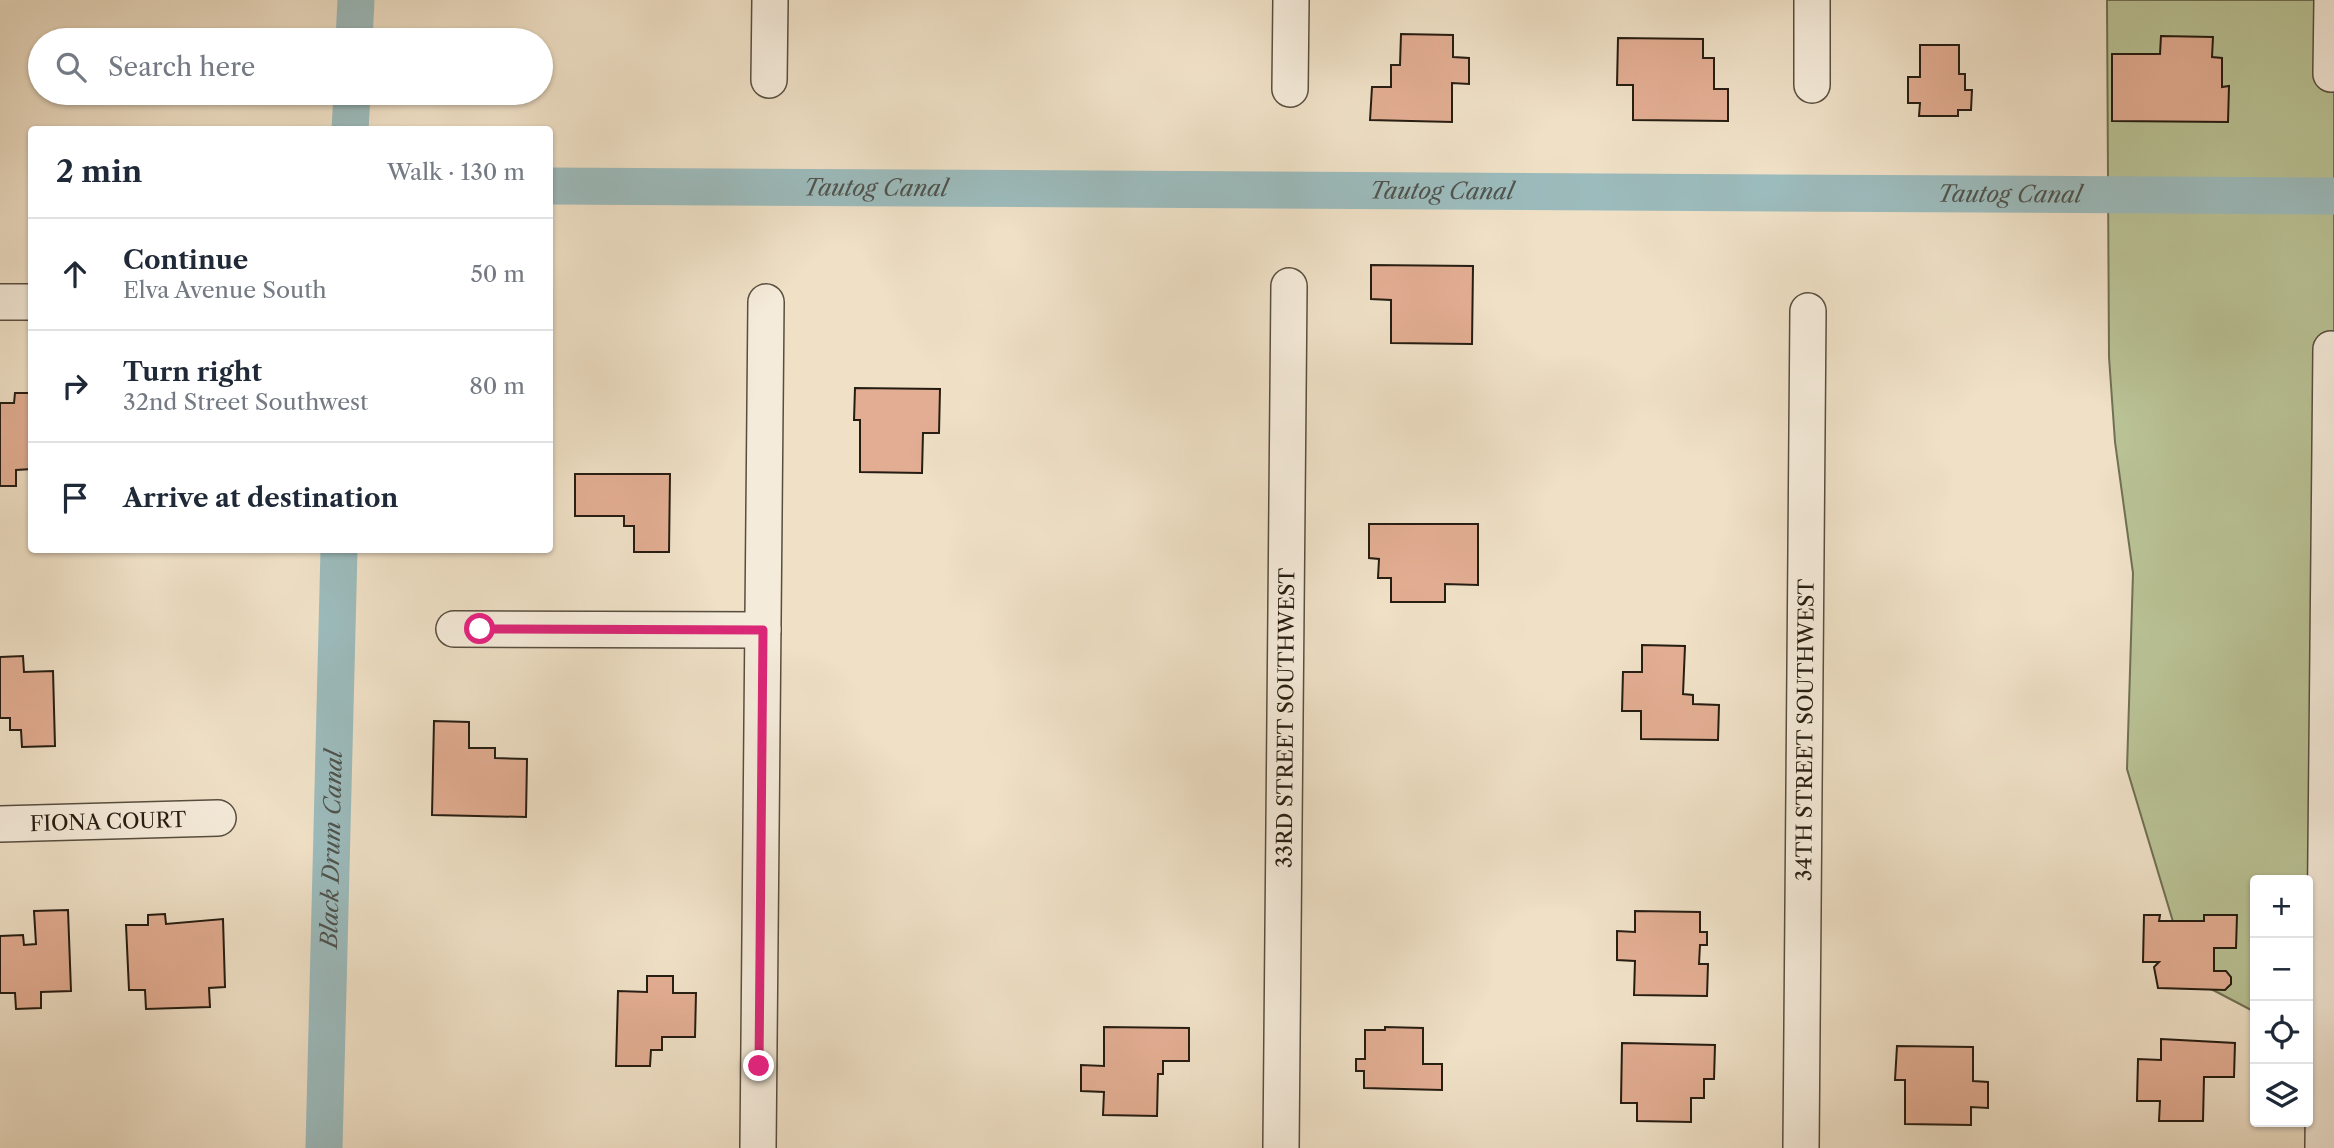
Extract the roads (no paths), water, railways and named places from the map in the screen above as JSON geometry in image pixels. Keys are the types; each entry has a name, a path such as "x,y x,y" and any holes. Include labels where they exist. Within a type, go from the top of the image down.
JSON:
{"street":[{"path":"769,80 770,0"},
{"path":"1290,89 1291,0"},
{"path":"1812,0 1812,85"},
{"path":"2331,74 2332,0"},
{"name":"33RD STREET SOUTHWEST","path":"1281,1148 1289,286"},
{"path":"0,302 28,302"},
{"path":"758,1148 766,302"},
{"name":"34TH STREET SOUTHWEST","path":"1801,1148 1808,311"},
{"path":"2323,1148 2331,349"},
{"path":"454,629 763,630"},
{"name":"FIONA COURT","path":"0,824 218,818"}],"waterway":[{"name":"Black Drum Canal","path":"355,28 356,0"},
{"name":"Black Drum Canal","path":"350,126 351,105"},
{"name":"Tautog Canal","path":"553,186 2334,196"},
{"name":"Black Drum Canal","path":"324,1148 339,553"}]}
